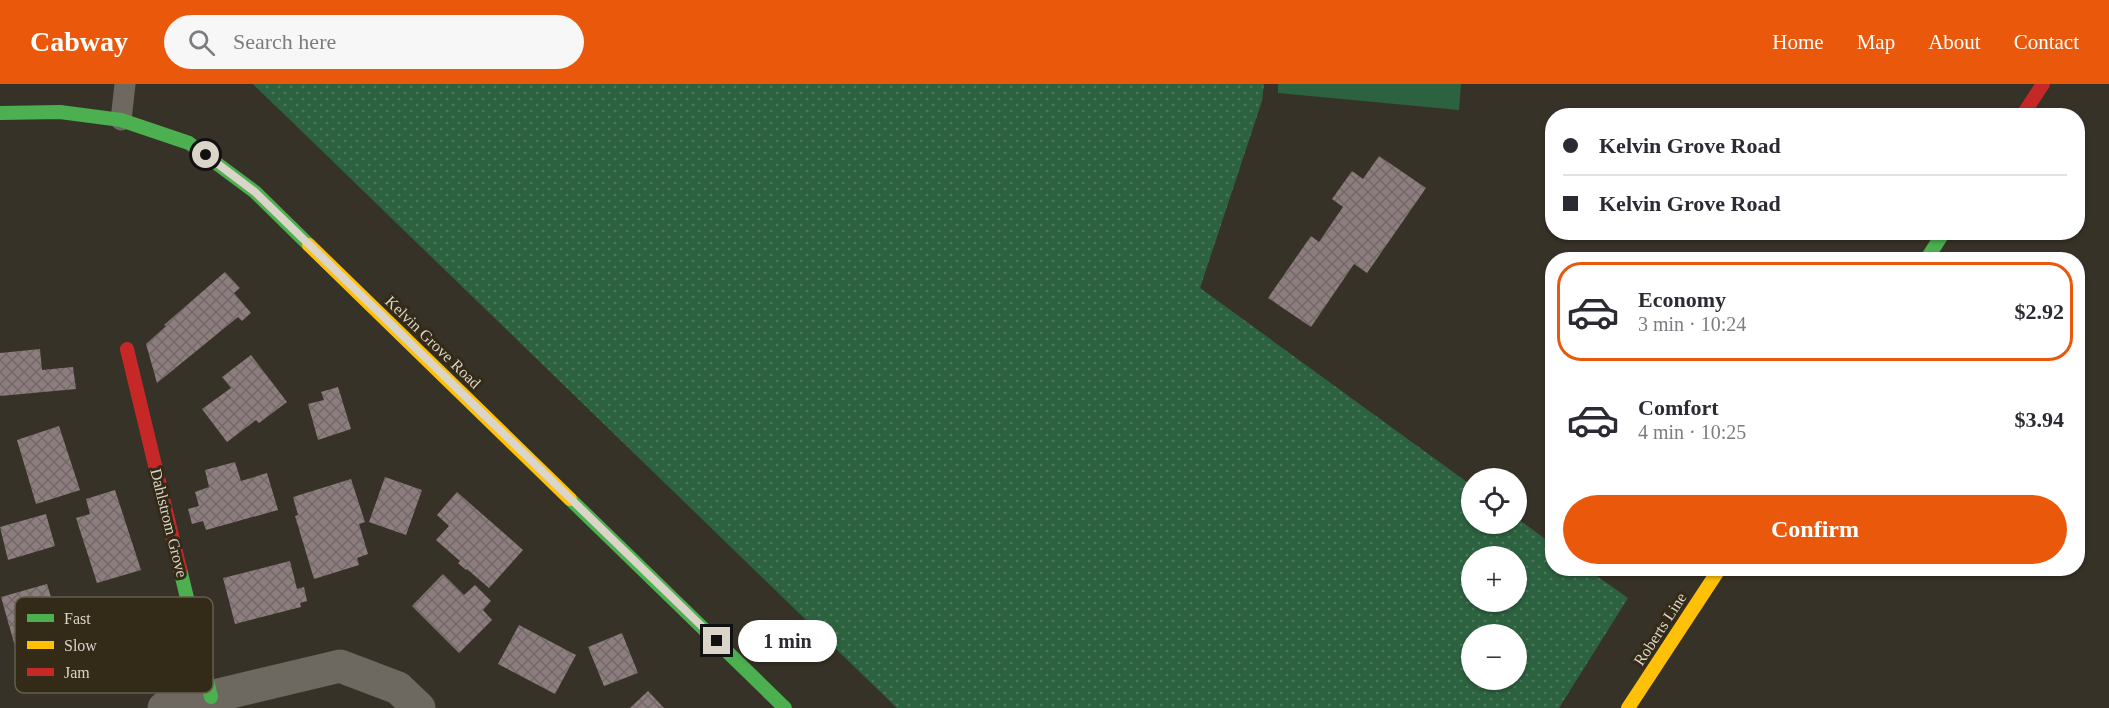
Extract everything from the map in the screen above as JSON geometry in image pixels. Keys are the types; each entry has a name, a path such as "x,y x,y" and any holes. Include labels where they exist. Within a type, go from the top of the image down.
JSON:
{"street":[{"path":"2027,108 2043,84"},
{"name":"Kelvin Grove Road","path":"0,113 60,112 121,120 189,142 255,192 785,708"},
{"name":"Dahlstrom Grove","path":"127,349 187,597"},
{"name":"Roberts Line","path":"1628,708 1715,576"},
{"path":"164,708 340,666 399,688 419,708"},
{"name":"Dahlstrom Grove","path":"210,693 211,697"}],"lane":[{"path":"121,120 125,84"}],"green space":[{"path":"253,84 1264,84 1262,101 1200,288 1461,478 1461,534 1527,534 1527,525 1545,539 1545,576 1597,576 1628,598 1559,708 897,708"},
{"path":"1278,84 1461,84 1459,110 1278,93"}],"building":[{"path":"1379,156 1426,188 1367,273 1354,264 1311,327 1268,298 1311,236 1319,242 1343,207 1332,199 1352,171 1363,179"},
{"path":"225,272 240,288 234,293 251,313 242,321 238,317 157,383 146,344 166,326 164,325"},
{"path":"40,349 42,370 73,367 76,389 0,396 0,353"},
{"path":"251,355 287,402 259,423 256,420 227,442 202,409 231,388 222,377"},
{"path":"338,387 351,429 318,440 308,404 324,400 321,392"},
{"path":"59,426 80,490 36,504 17,440"},
{"path":"235,462 241,481 267,473 278,510 206,530 203,521 192,524 188,509 199,506 195,492 209,487 205,470"},
{"path":"385,477 422,490 406,535 369,522"},
{"path":"351,479 365,522 359,524 368,554 357,558 359,565 314,579 295,516 298,515 293,497"},
{"path":"115,490 141,570 97,583 76,518 90,514 86,499"},
{"path":"457,492 523,550 489,588 458,563 460,561 436,540 449,526 437,515"},
{"path":"46,514 55,546 8,560 0,527"},
{"path":"290,561 297,589 304,587 307,601 300,603 301,607 235,624 223,578"},
{"path":"443,574 464,595 475,585 491,601 483,610 492,620 459,653 412,606"},
{"path":"47,584 51,597 15,597 15,646 1,597"},
{"path":"519,625 576,655 555,694 498,664"},
{"path":"622,633 638,673 604,686 588,647"},
{"path":"648,691 664,708 630,708"}],"traffic: fast":[{"path":"0,113 60,112 121,120 189,143 255,192 309,245"},
{"path":"1931,252 1939,240"},
{"path":"570,499 785,708"},
{"path":"180,569 187,597"},
{"path":"210,693 211,697"}],"traffic: slow":[{"path":"309,245 570,499"},
{"path":"1628,708 1715,576"}],"traffic: jam":[{"path":"2027,108 2043,84"},
{"path":"127,349 180,569"}],"route":[{"path":"206,155 255,192 717,641"}]}
